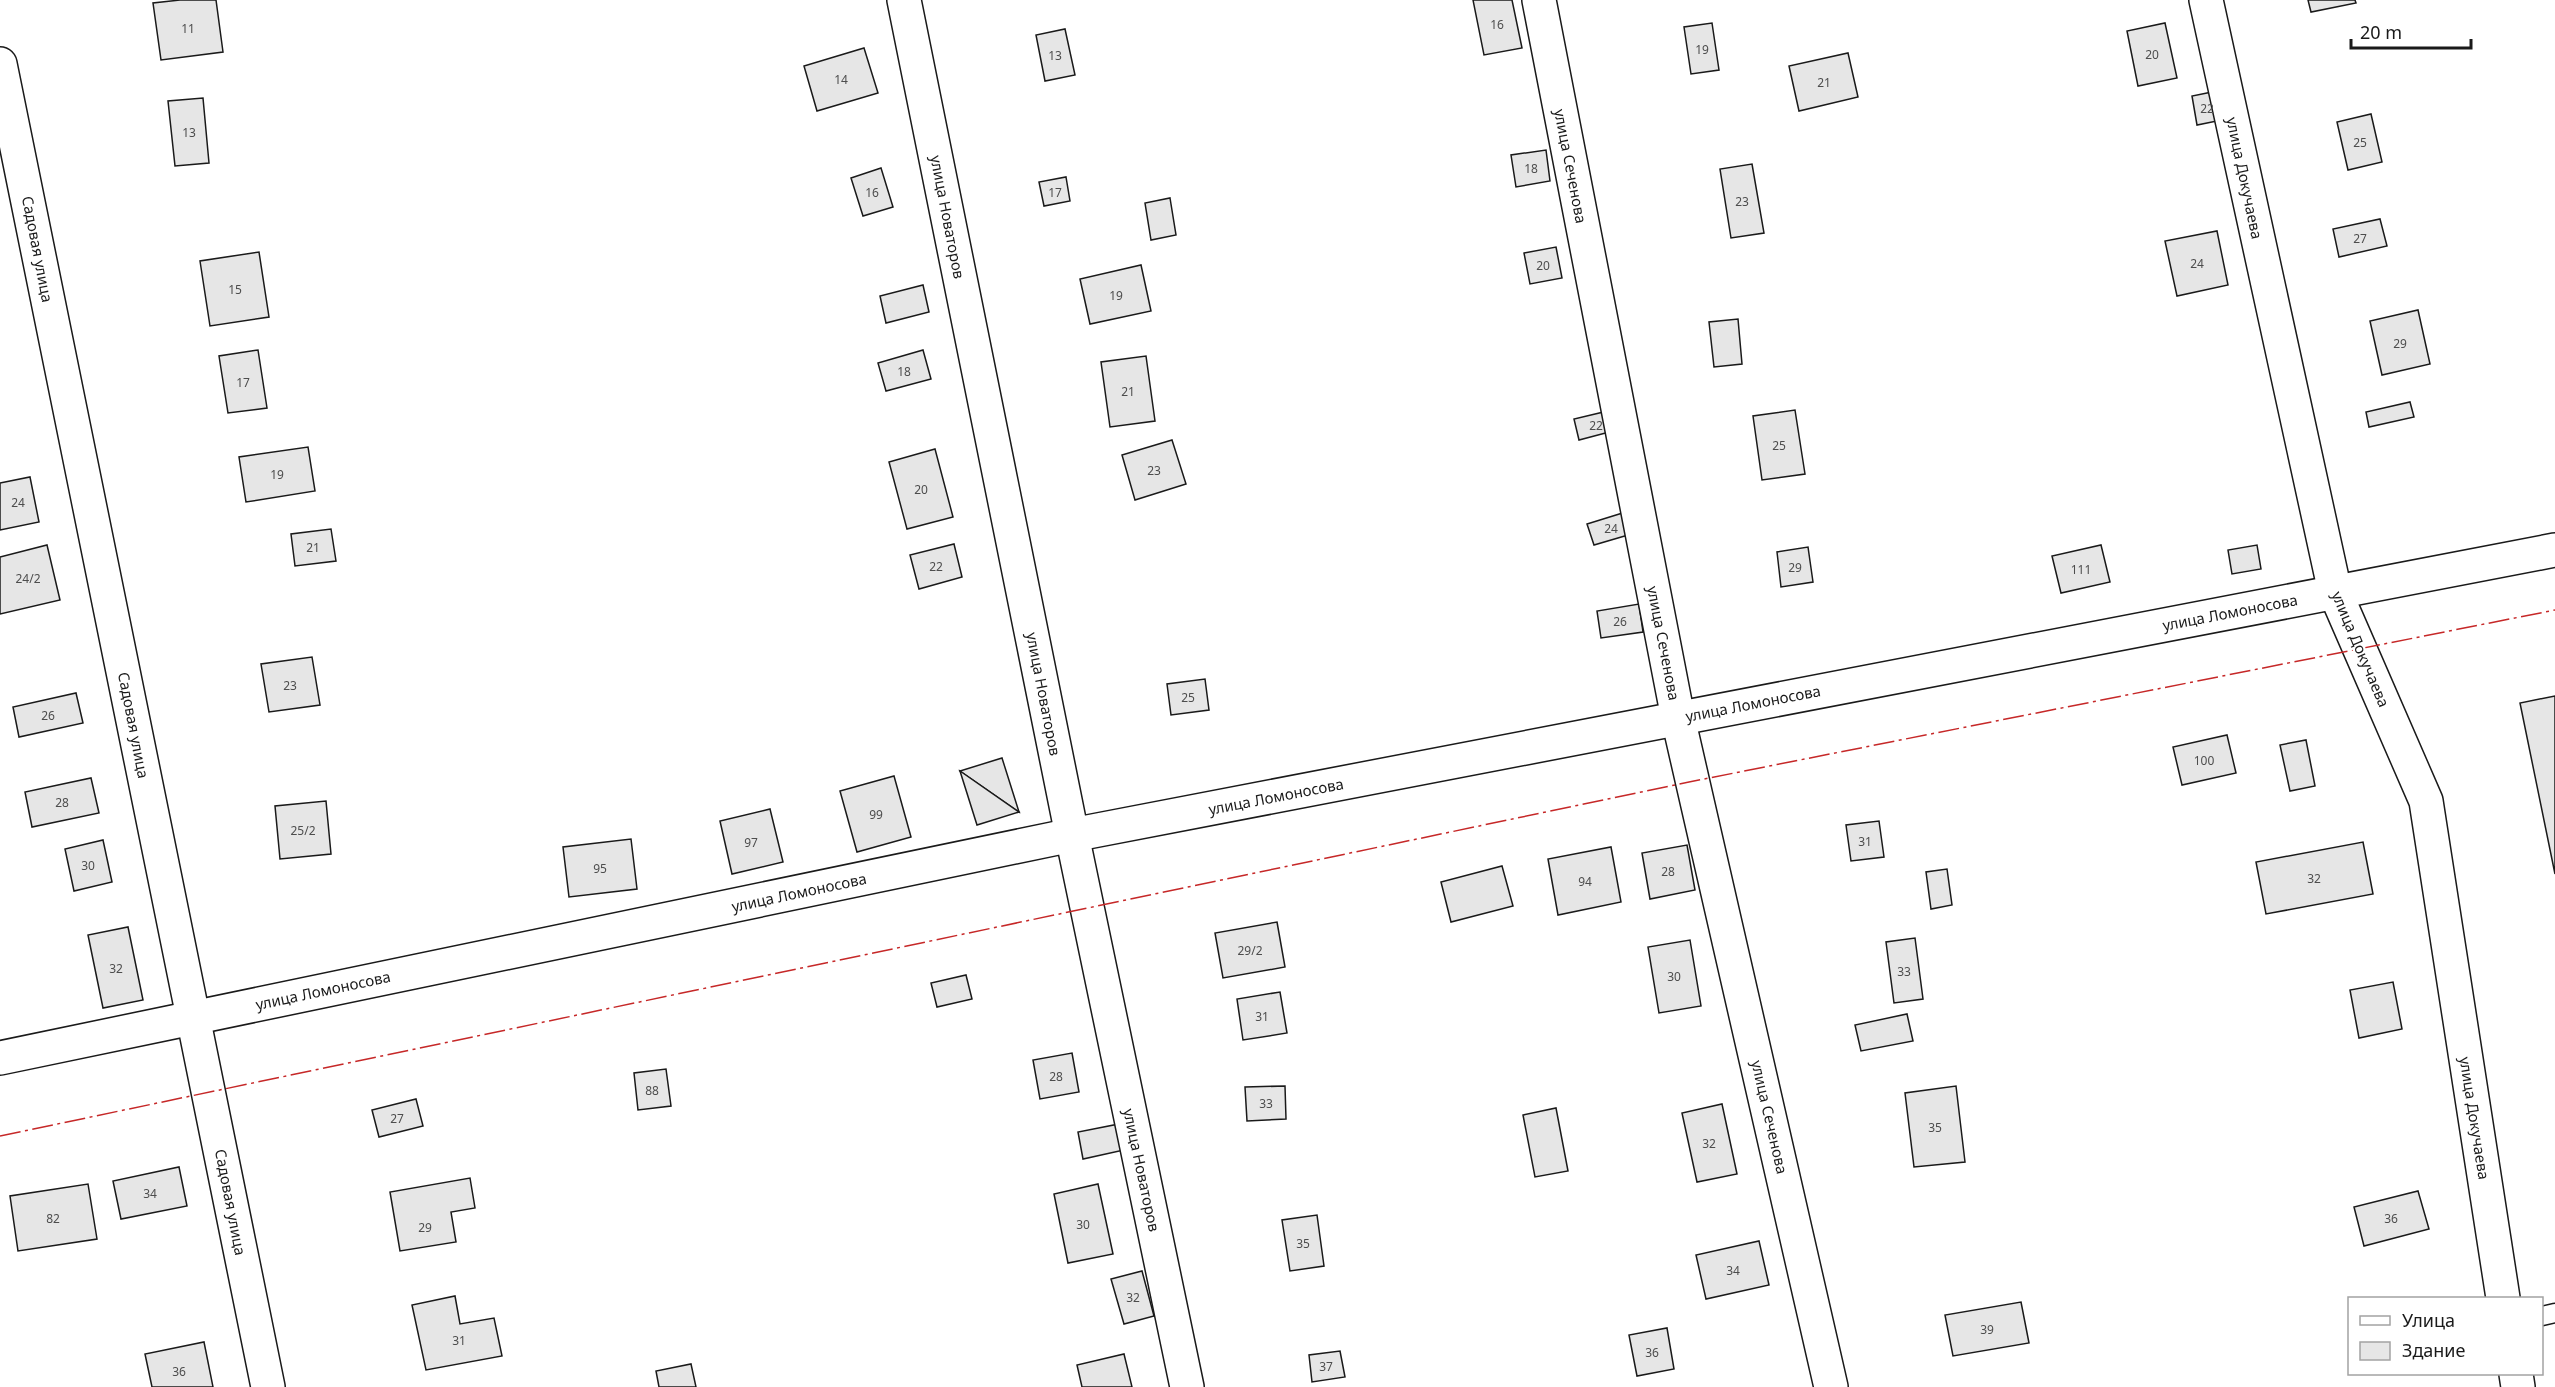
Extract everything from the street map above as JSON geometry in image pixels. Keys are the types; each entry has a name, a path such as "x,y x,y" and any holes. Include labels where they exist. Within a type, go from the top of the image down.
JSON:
{"street":[{"name":"улица Новаторов","path":"904,0 1072,835 1187,1387"},
{"name":"улица Сеченова","path":"1539,0 1678,718 1831,1387"},
{"name":"улица Докучаева","path":"2206,0 2335,592 2426,801 2504,1297"},
{"name":"Садовая улица","path":"0,64 268,1387"},
{"name":"улица Ломоносова","path":"0,1058 1072,835 2555,550"}],"building":[{"path":"216,0 223,52 161,60 153,3"},
{"path":"1473,0 1512,0 1522,48 1484,55"},
{"path":"2308,0 2355,0 2356,3 2311,12"},
{"path":"1712,23 1719,70 1691,74 1684,27"},
{"path":"2165,23 2177,78 2138,86 2127,31"},
{"path":"1065,29 1075,75 1045,81 1036,35"},
{"path":"864,48 878,93 817,111 804,66"},
{"path":"1848,53 1858,97 1799,111 1789,66"},
{"path":"2217,91 2222,120 2197,125 2192,96"},
{"path":"203,98 209,163 175,166 168,101"},
{"path":"2371,114 2382,162 2348,170 2337,122"},
{"path":"1546,150 1550,181 1516,187 1511,155"},
{"path":"1752,164 1764,233 1731,238 1720,169"},
{"path":"881,168 893,207 863,216 851,178"},
{"path":"1066,177 1070,201 1044,206 1039,182"},
{"path":"1170,198 1176,235 1151,240 1145,203"},
{"path":"2380,219 2387,246 2339,257 2333,229"},
{"path":"2217,231 2228,285 2177,296 2165,241"},
{"path":"1556,247 1562,278 1530,284 1524,253"},
{"path":"259,252 269,317 210,326 200,261"},
{"path":"1141,265 1151,311 1090,324 1080,279"},
{"path":"923,285 929,312 886,323 880,296"},
{"path":"2418,310 2430,364 2382,375 2370,321"},
{"path":"1738,319 1742,364 1714,367 1709,322"},
{"path":"258,350 267,408 228,413 219,356"},
{"path":"923,350 931,379 886,391 878,363"},
{"path":"1146,356 1155,421 1110,427 1101,362"},
{"path":"2410,402 2414,417 2369,427 2366,412"},
{"path":"1612,410 1617,430 1579,440 1574,419"},
{"path":"1795,410 1805,474 1762,480 1753,416"},
{"path":"1172,440 1186,484 1135,500 1122,455"},
{"path":"308,447 315,491 246,502 239,457"},
{"path":"935,449 953,517 907,529 889,462"},
{"path":"30,477 39,522 0,530 0,483"},
{"path":"1629,511 1635,533 1594,545 1587,524"},
{"path":"331,529 336,561 295,566 291,534"},
{"path":"954,544 962,577 919,589 910,555"},
{"path":"47,545 60,600 0,614 0,557"},
{"path":"2101,545 2110,582 2061,593 2052,556"},
{"path":"2257,545 2261,569 2232,574 2228,550"},
{"path":"1808,547 1813,582 1781,587 1777,552"},
{"path":"1639,604 1643,632 1601,638 1597,611"},
{"path":"312,657 320,705 269,712 261,664"},
{"path":"1205,679 1209,710 1171,715 1167,684"},
{"path":"76,693 83,723 19,737 13,707"},
{"path":"2555,696 2555,874 2520,703"},
{"path":"2227,735 2236,773 2182,785 2173,747"},
{"path":"2306,740 2315,786 2290,791 2280,745"},
{"path":"1002,758 1019,812 960,771"},
{"path":"960,771 1019,812 977,825"},
{"path":"894,776 911,837 857,852 840,791"},
{"path":"91,778 99,813 32,827 25,792"},
{"path":"326,801 331,854 280,859 275,806"},
{"path":"770,809 783,862 732,874 720,821"},
{"path":"1879,821 1884,857 1851,861 1846,825"},
{"path":"631,839 637,889 569,897 563,847"},
{"path":"103,840 112,882 74,891 65,849"},
{"path":"2363,842 2373,894 2266,914 2256,862"},
{"path":"1687,845 1695,890 1650,899 1642,853"},
{"path":"1611,847 1621,902 1558,915 1548,859"},
{"path":"1502,866 1513,906 1451,922 1441,882"},
{"path":"1947,869 1952,905 1931,909 1926,872"},
{"path":"1277,922 1285,967 1223,978 1215,933"},
{"path":"128,927 143,1000 103,1008 88,935"},
{"path":"1915,938 1923,999 1894,1003 1886,942"},
{"path":"1690,940 1701,1006 1659,1013 1648,947"},
{"path":"966,975 972,999 937,1007 931,983"},
{"path":"2393,982 2402,1029 2359,1038 2350,990"},
{"path":"1280,992 1287,1033 1243,1040 1237,999"},
{"path":"1907,1014 1913,1041 1861,1051 1855,1025"},
{"path":"1072,1053 1079,1092 1040,1099 1033,1060"},
{"path":"666,1069 671,1106 638,1110 634,1073"},
{"path":"1285,1086 1286,1119 1247,1121 1245,1087"},
{"path":"1956,1086 1965,1162 1914,1167 1905,1093"},
{"path":"416,1099 423,1126 379,1137 372,1110"},
{"path":"1722,1104 1737,1174 1697,1182 1682,1113"},
{"path":"1556,1108 1568,1171 1535,1177 1523,1115"},
{"path":"1119,1124 1124,1150 1083,1159 1078,1132"},
{"path":"179,1167 187,1206 121,1219 113,1181"},
{"path":"470,1178 475,1208 451,1212 456,1242 400,1251 390,1192"},
{"path":"88,1184 97,1239 18,1251 10,1196"},
{"path":"1098,1184 1113,1254 1068,1263 1054,1194"},
{"path":"2418,1191 2429,1229 2364,1246 2354,1207"},
{"path":"1317,1215 1324,1266 1290,1271 1282,1220"},
{"path":"1759,1241 1769,1285 1706,1299 1696,1255"},
{"path":"1142,1271 1154,1316 1124,1324 1111,1279"},
{"path":"455,1296 460,1324 494,1318 502,1356 426,1370 412,1305"},
{"path":"2021,1302 2029,1343 1953,1356 1945,1315"},
{"path":"1667,1328 1674,1369 1637,1376 1629,1335"},
{"path":"204,1342 213,1387 152,1387 145,1354"},
{"path":"1340,1351 1345,1377 1312,1382 1309,1355"},
{"path":"1124,1354 1132,1387 1082,1387 1077,1365"},
{"path":"691,1364 696,1387 659,1387 656,1371"}],"power":[{"path":"0,1136 1689,782 2555,610"}]}
